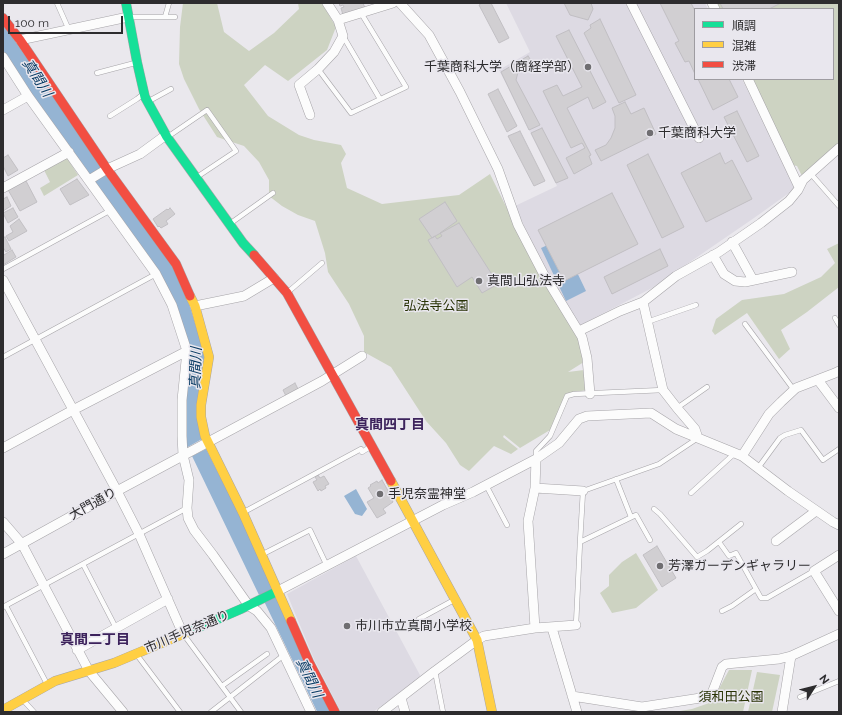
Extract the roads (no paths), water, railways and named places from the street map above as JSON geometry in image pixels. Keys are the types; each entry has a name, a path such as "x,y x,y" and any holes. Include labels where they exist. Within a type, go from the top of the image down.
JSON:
{"street":[{"path":"126,3 145,98 167,136 243,243 287,293 477,640 492,712"},
{"path":"310,114 298,85 318,69 334,52 343,36 338,20 327,3"},
{"path":"338,20 393,3"},
{"path":"400,3 430,35 498,169 518,225 543,273 582,337 587,358 590,394"},
{"path":"631,3 699,138"},
{"path":"20,40 128,17"},
{"path":"3,18 20,40 107,169 176,264 195,306 209,357 201,411 207,442 243,513 309,662 336,712"},
{"path":"3,57 28,96 156,274 172,305 187,350 182,400 182,436 183,455 189,480 187,508 188,518 194,530 249,606 257,611 271,628 311,712"},
{"path":"748,80 799,187"},
{"path":"3,110 28,96"},
{"path":"89,180 107,169 140,154 167,136"},
{"path":"579,331 620,311 643,302 676,276 713,255 761,223 789,201 803,180 839,148"},
{"path":"3,188 69,152"},
{"path":"732,242 753,280"},
{"path":"713,255 724,274 735,280 745,282 792,272"},
{"path":"195,306 244,296 274,278"},
{"path":"3,280 139,534 183,634"},
{"path":"643,302 663,390 695,429 698,438"},
{"path":"3,448 187,350"},
{"name":"大門通り","path":"3,554 183,455 322,381 362,356"},
{"path":"739,455 769,414 796,388 835,374 839,371"},
{"path":"818,380 839,408"},
{"path":"277,592 443,505 486,486 536,459 559,443 579,419 587,416 651,413 676,429 739,455 816,511 839,525"},
{"path":"535,628 528,521 535,488 536,459"},
{"path":"535,488 583,490"},
{"path":"776,541 816,511"},
{"path":"3,522 22,544 89,671 123,712"},
{"path":"839,555 814,571 839,611"},
{"name":"市川手児奈通り","path":"3,710 55,681 114,663 249,606 277,592"},
{"path":"77,650 168,599"},
{"path":"382,712 435,671 484,636 535,628 552,628 576,625"},
{"path":"552,628 577,712"},
{"path":"572,696 642,707 707,697 712,693 722,667 726,664 779,659 791,656 839,634"},
{"path":"782,712 791,656"},
{"path":"401,698 405,712"}],"lane":[{"path":"57,3 69,30"},
{"path":"165,17 169,3"},
{"path":"318,69 351,113 406,88 360,13"},
{"path":"128,17 175,17"},
{"path":"343,36 380,99"},
{"path":"98,73 137,62"},
{"path":"148,102 171,88"},
{"path":"110,116 137,99 144,92"},
{"path":"167,136 207,110 236,151 196,178"},
{"path":"810,174 839,206"},
{"path":"230,224 274,193"},
{"path":"3,269 111,210"},
{"path":"287,293 322,263"},
{"path":"3,358 156,274"},
{"path":"647,322 696,305"},
{"path":"835,318 839,325"},
{"path":"745,324 794,390"},
{"path":"677,408 707,388"},
{"path":"536,459 536,451 550,436 566,396 574,394 663,390"},
{"path":"758,468 780,438 801,430 823,460 839,449"},
{"path":"576,625 583,490 659,464 698,438"},
{"path":"243,513 361,449 362,452 372,446"},
{"path":"691,492 739,455"},
{"path":"616,478 631,517"},
{"path":"486,486 507,524"},
{"path":"47,685 5,607 187,508"},
{"path":"654,509 660,514 696,557 707,551 741,524"},
{"path":"580,542 636,514 650,540"},
{"path":"262,554 310,530 327,566"},
{"path":"719,542 729,556 736,553 762,598 767,598 814,571"},
{"path":"83,564 116,628"},
{"path":"722,611 732,606 756,589"},
{"path":"419,619 455,599"},
{"path":"183,634 241,712"},
{"path":"136,654 180,712"},
{"path":"222,686 267,654"},
{"path":"211,712 284,655"},
{"path":"435,671 444,712"},
{"path":"800,697 839,681"},
{"path":"22,699 34,712"}],"water":[{"path":"3,24 172,265 190,307 205,356 202,439 186,448 185,400 191,350 160,272 32,94 3,50"},
{"path":"561,239 586,291 566,301 541,248"},
{"path":"206,449 276,587 259,595 192,456"},
{"path":"356,489 367,509 362,516 355,514 344,496"}],"waterway":[{"name":"真間川","path":"264,585 325,712"}],"place":[{"name":"千葉商科大学（商経学部）","path":"588,67"},
{"name":"千葉商科大学","path":"650,133"},
{"name":"真間山弘法寺","path":"479,281"},
{"name":"手児奈霊神堂","path":"380,494"},
{"name":"芳澤ガーデンギャラリー","path":"660,566"},
{"name":"市川市立真間小学校","path":"347,626"}],"district":[{"name":"真間四丁目","path":"390,425"},
{"name":"真間二丁目","path":"95,640"}],"park label":[{"name":"弘法寺公園","path":"436,306"},
{"name":"須和田公園","path":"731,697"}]}
